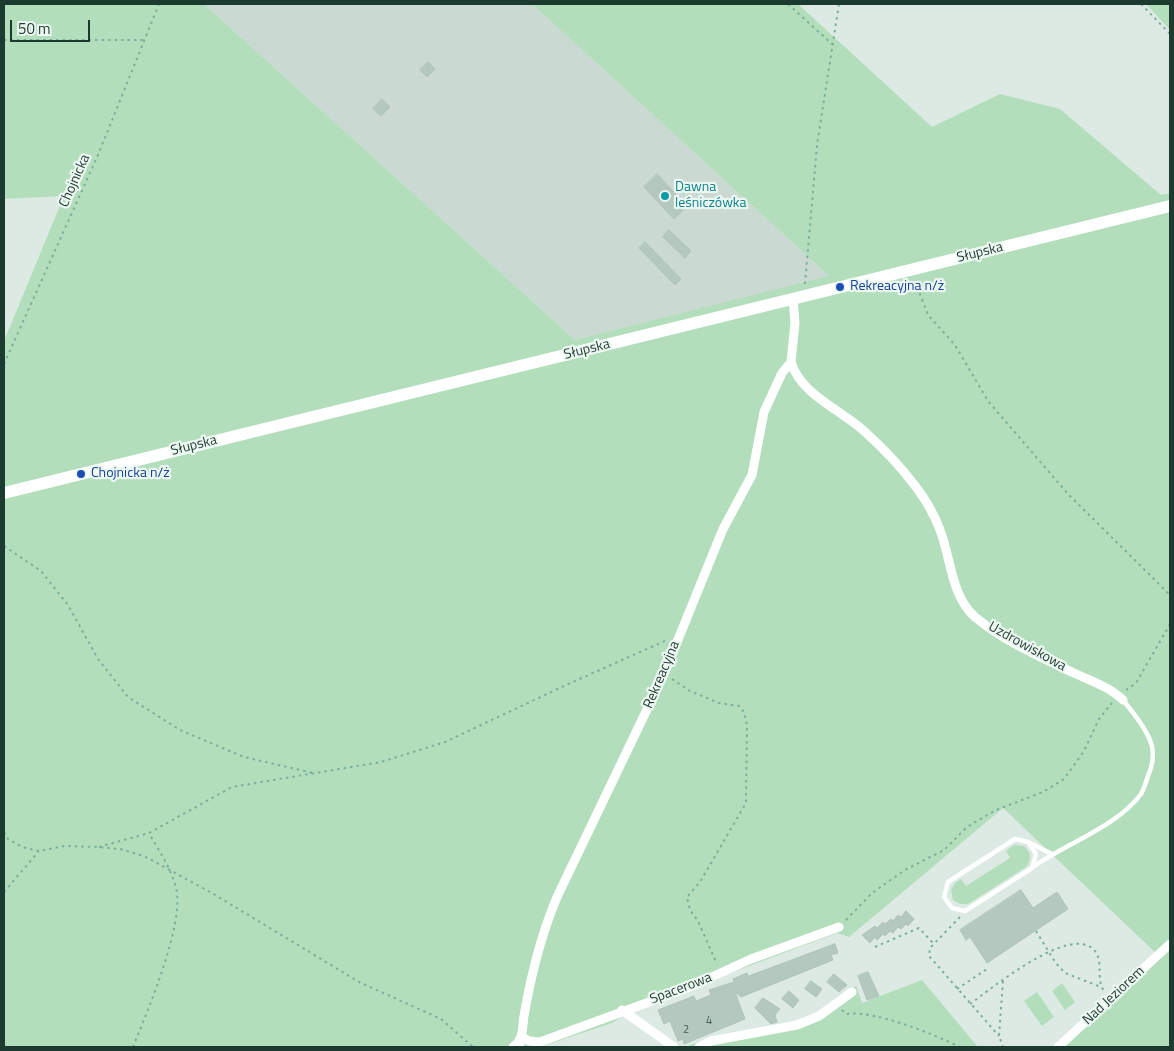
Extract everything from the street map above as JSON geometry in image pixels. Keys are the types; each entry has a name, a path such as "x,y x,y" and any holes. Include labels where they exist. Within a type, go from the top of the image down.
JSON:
{"street":[{"name":"Słupska","path":"4,493 1170,206"},
{"name":"Rekreacyjna","path":"522,1037 531,978 546,922 578,847 664,674 723,529 752,476 764,412 782,373 791,362 795,323 793,299"},
{"name":"Uzdrowiskowa","path":"791,362 799,380 864,431 889,455 916,488 940,530 957,586 967,608 1013,643 1121,698"},
{"name":"Spacerowa","path":"522,1037 529,1041 540,1042 622,1010 690,987 751,959 839,928"},
{"name":"Nad Jeziorem","path":"1058,1047 1170,944"},
{"path":"699,1047 711,1041 797,1026 819,1016 852,992"},
{"path":"622,1010 674,1047"},
{"path":"513,1047 522,1037"}],"lane":[{"name":"Uzdrowiskowa","path":"965,911 1052,854 1079,841 1128,808 1142,793 1150,773 1152,748 1143,728 1121,698"},
{"path":"965,911 952,908 944,897 948,882 1015,839 1028,842 1052,854"},
{"path":"1028,842 1036,854 1032,868"},
{"path":"522,1037 522,1047"}],"path":[{"name":"Chojnicka","path":"4,364 98,155 159,4"},
{"path":"788,4 832,44"},
{"path":"804,289 817,145 839,4"},
{"path":"1141,4 1170,34"},
{"path":"4,40 143,40"},
{"path":"911,270 928,315 955,345 988,401 1068,494 1170,595"},
{"path":"4,546 42,571 68,604 98,659 128,697 180,730 244,757 314,773"},
{"path":"839,928 872,893 905,870 944,850 968,827 996,810 1043,792 1064,779 1084,750 1099,719 1136,683 1170,624"},
{"path":"99,847 149,833 232,788 381,762 445,742 566,685 678,636"},
{"path":"664,674 690,691 719,703 739,706 744,712 747,725 746,803 700,882 687,897 690,910 698,921 721,973"},
{"path":"4,832 8,838 22,847 39,851 64,846 99,847 120,849 144,856 359,982 440,1020 473,1047"},
{"path":"133,1047 161,979 175,919 177,891 170,870 149,833"},
{"path":"4,892 39,851"},
{"path":"965,911 934,944 928,953 929,958 999,1036 1004,1047"},
{"path":"875,947 919,928 934,944"},
{"path":"1036,931 1065,973 1101,987 1111,999"},
{"path":"970,1004 1031,961 1049,952 1078,943 1090,947 1098,957 1101,987"},
{"path":"957,989 987,969"},
{"path":"999,1036 1002,981"},
{"path":"836,1002 846,1014 863,1013 936,1035 960,1047"}],"shaded area":[{"path":"204,4 532,4 830,277 575,340"}],"green space":[{"path":"4,4 204,4 575,340 829,276 532,4 798,4 932,127 1000,94 1060,109 1161,195 1170,193 1170,1047 1055,1047 1156,953 1003,808 849,937 837,933 730,973 706,985 631,1011 612,1023 540,1047 4,1047 4,341 64,196 4,199"},
{"path":"1146,4 1170,4 1170,30"},
{"path":"1014,845 1024,846 1028,851 1030,859 1026,867 968,904 960,904 953,900 951,890 955,883 961,879 966,886 1010,858 1006,851"},
{"path":"922,980 978,1047 686,1047 711,1037 798,1021 818,1013 837,997 856,986 862,1003"},
{"path":"1062,983 1075,1002 1065,1010 1052,991"},
{"path":"1037,992 1054,1017 1042,1026 1024,1001"}],"building":[{"path":"428,62 435,69 427,77 420,70"},
{"path":"382,99 390,107 381,116 373,109"},
{"name":"Dawna leśniczówka","path":"657,174 687,206 674,219 644,187"},
{"path":"669,230 691,251 685,258 663,237"},
{"path":"645,242 681,279 675,285 639,248"},
{"path":"1021,890 1033,908 1057,892 1068,909 987,963 970,937 966,940 960,930"},
{"path":"906,911 914,919 908,926 906,924 901,929 898,927 893,933 890,931 885,936 883,934 877,940 875,937 870,943 862,935 875,926 877,928 883,922 885,924 891,919 893,921 898,915 901,917"},
{"path":"835,944 838,953 831,955 833,960 741,997 735,992 745,1019 684,1044 683,1039 678,1041 670,1021 664,1024 658,1010 694,996 696,1001 711,995 709,990 734,982 733,979 747,973 748,976"},
{"path":"868,972 879,996 867,1000 858,976"},
{"path":"834,974 847,985 839,992 827,982"},
{"path":"811,981 822,989 816,997 805,989"},
{"path":"789,991 799,1000 793,1008 782,999"},
{"path":"763,998 780,1009 775,1015 777,1022 771,1024 755,1008"}],"place":[{"name":"Dawna leśniczówka","path":"665,196"},
{"name":"Rekreacyjna n/ż","path":"840,287"},
{"name":"Chojnicka n/ż","path":"81,474"}]}
